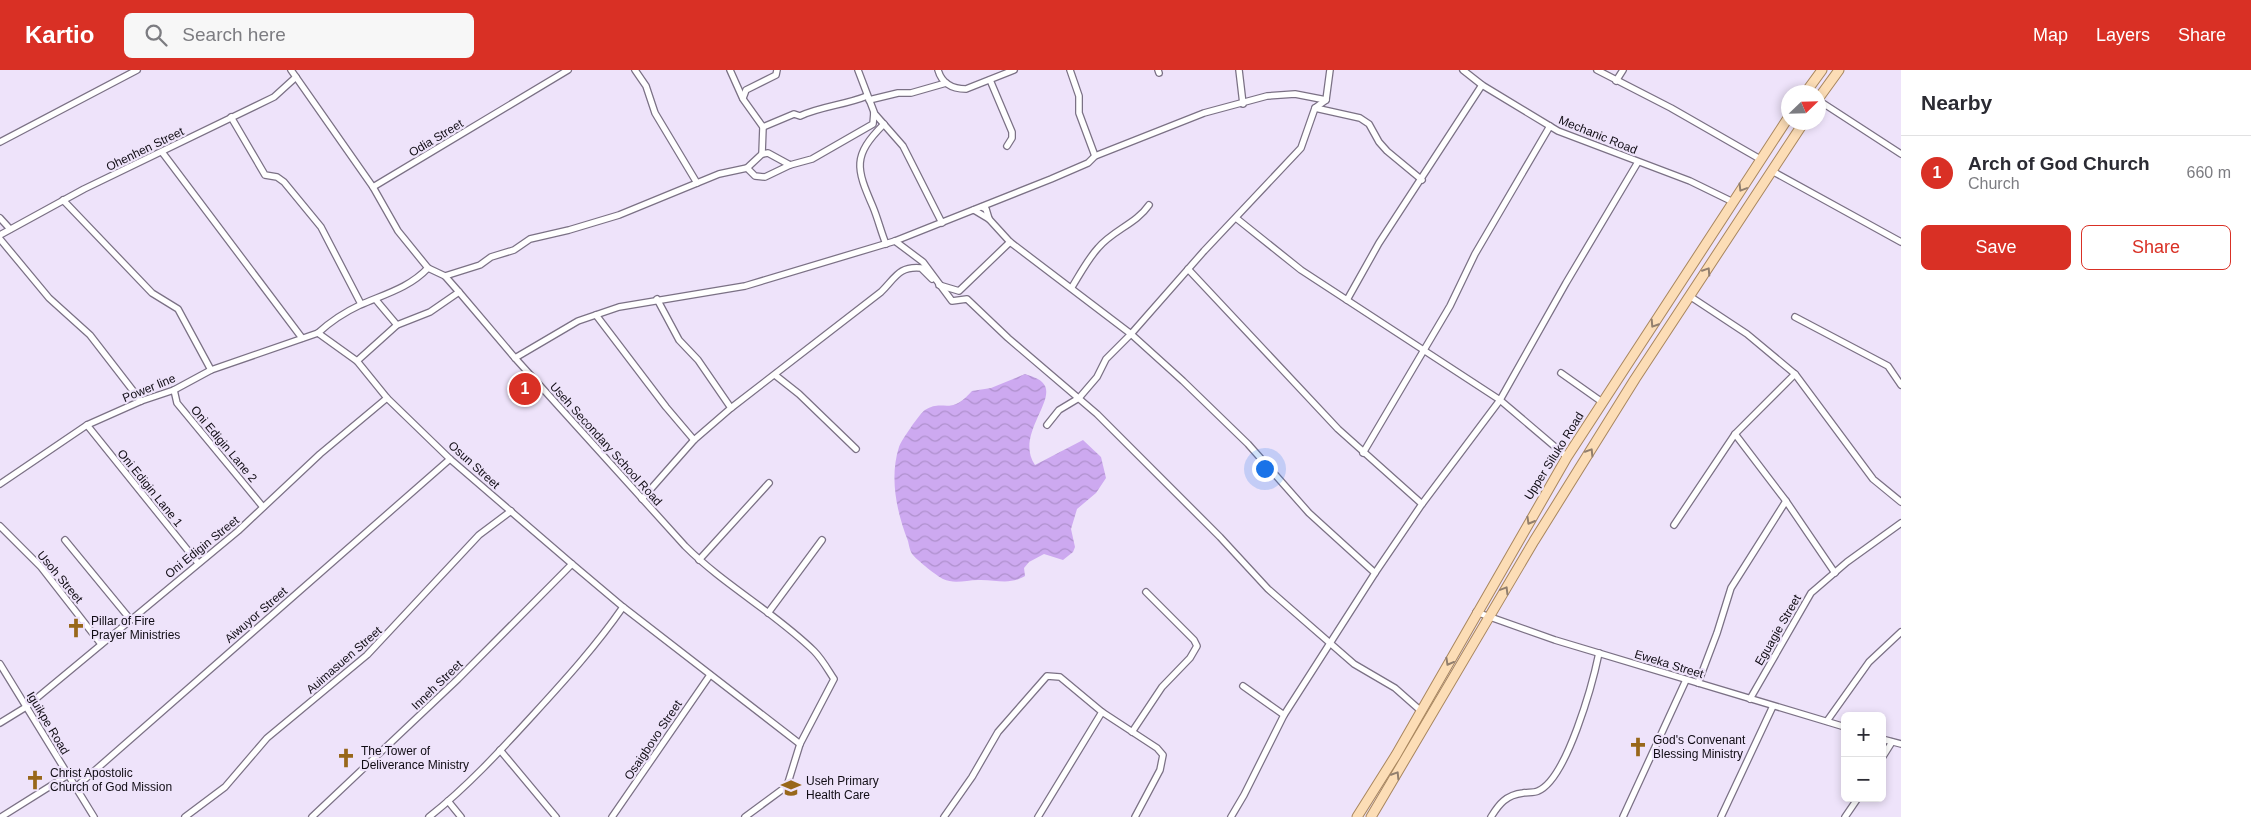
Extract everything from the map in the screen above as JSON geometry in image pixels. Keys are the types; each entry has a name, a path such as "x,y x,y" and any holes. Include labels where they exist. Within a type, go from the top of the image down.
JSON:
{"main road":[{"path":"1811,85 1822,70"},
{"path":"1826,89 1839,70"},
{"name":"Upper Siluko Road","path":"1357,817 1421,711 1476,612 1567,457 1781,128"},
{"path":"1371,817 1420,738 1488,618 1635,379 1691,297 1799,130"}],"street":[{"path":"0,142 137,70"},
{"name":"Useh Secondary School Road","path":"291,70 373,187 398,231 428,268 445,276 515,358 699,560 815,652 834,679 800,744"},
{"name":"Odia Street","path":"373,187 568,70"},
{"path":"635,70 646,86 655,114 697,183"},
{"path":"730,70 743,99 763,126 762,154"},
{"path":"743,99 746,90 776,75 777,70"},
{"path":"858,70 874,112 903,146 912,160 942,223"},
{"path":"938,70 950,88 966,89 1014,70"},
{"path":"1070,70 1079,96 1079,113 1095,156"},
{"path":"1239,70 1243,104"},
{"path":"1047,425 1059,410 1079,398 1097,377 1106,360 1301,148 1315,108 1326,100 1330,70"},
{"name":"Mechanic Road","path":"1463,70 1482,85 1550,126 1690,181 1733,202"},
{"path":"1597,70 1671,108 1760,159"},
{"path":"1616,81 1623,70"},
{"name":"Ohenhen Street","path":"0,235 63,200 274,97 296,77"},
{"path":"990,80 1012,132 1012,138 1007,146"},
{"path":"763,126 794,114 800,116 820,107 840,105 898,93 911,94 946,83"},
{"path":"1347,300 1379,243 1422,180 1482,85"},
{"path":"515,358 578,321 619,307 657,299 745,286 895,241 1081,166 1095,156 1204,113 1267,96 1295,94 1326,100"},
{"path":"1826,105 1901,154"},
{"path":"1315,108 1360,118 1369,124 1379,142 1387,151 1422,180"},
{"path":"747,168 755,176 765,177 790,165 812,159 868,128 873,124 874,112"},
{"path":"231,118 265,175 277,177 284,182 321,227 361,304"},
{"path":"884,124 867,141 862,154 859,172 886,244"},
{"path":"1363,452 1450,306 1475,254 1550,126"},
{"path":"162,152 302,338"},
{"path":"445,276 480,265 491,257 514,250 530,239 619,215 719,174 747,168 762,154 768,153 790,165"},
{"path":"1231,817 1284,716 1375,573 1422,504 1500,400 1566,283 1638,162"},
{"path":"1772,171 1901,242"},
{"path":"63,200 152,293 178,309 211,370"},
{"path":"1072,287 1098,247 1141,217 1149,205"},
{"path":"982,207 986,209 988,219"},
{"path":"974,210 988,219 1010,242 1072,287 1131,334 1248,444 1309,514 1375,573"},
{"path":"0,218 10,230"},
{"path":"1236,218 1301,270 1500,400 1567,457"},
{"path":"0,239 49,298 90,336 141,401"},
{"path":"895,241 923,262 952,302 967,299 1079,398 1220,537 1268,589 1354,664 1395,688 1421,711"},
{"path":"642,499 694,440 731,408 881,292 901,270 907,267 921,268 939,285 959,291 1010,242"},
{"path":"318,333 331,321 361,304 376,300 418,278 428,268"},
{"path":"1188,269 1338,429 1422,504"},
{"path":"357,361 397,325 430,312 459,292"},
{"path":"1691,297 1747,334 1795,374 1873,478 1901,502"},
{"path":"657,299 678,340 698,360 731,408"},
{"path":"376,300 397,325"},
{"path":"596,315 666,407 694,440"},
{"path":"1795,317 1888,366 1901,385"},
{"name":"Power line","path":"0,484 87,425 141,401 174,390 211,370 318,333"},
{"name":"Osun Street","path":"318,333 357,361 387,398 450,459 572,564 623,607 800,744"},
{"path":"1561,373 1602,402"},
{"path":"1674,525 1735,434 1795,374"},
{"path":"774,375 799,394 856,449"},
{"name":"Oni Edigin Lane 2","path":"174,390 177,403 263,507"},
{"name":"Oni Edigin Street","path":"0,723 26,707 238,531 320,454 387,398"},
{"name":"Oni Edigin Lane 1","path":"87,425 198,563"},
{"path":"1735,434 1786,501 1835,573"},
{"name":"Aiwuyor Street","path":"76,787 450,459"},
{"path":"699,560 769,483"},
{"path":"1698,683 1717,633 1731,588 1742,567 1786,501"},
{"name":"Auimasuen Street","path":"185,817 225,787 267,738 367,655 400,623 440,575 472,542 511,511"},
{"name":"Eguagie Street","path":"1750,699 1811,594 1835,573 1901,523"},
{"name":"Usoh Street","path":"0,526 41,567 101,644"},
{"path":"65,540 130,619"},
{"path":"768,613 822,540"},
{"name":"Inneh Street","path":"312,817 458,679 572,564"},
{"path":"1132,732 1162,688 1196,652 1194,640 1146,592"},
{"path":"429,817 500,750 599,642 623,607"},
{"path":"1476,612 1488,618"},
{"name":"Eweka Street","path":"1488,618 1686,680 1841,726"},
{"path":"1827,721 1868,662 1901,632"},
{"path":"1491,817 1501,801 1515,794 1538,791 1552,778 1577,734 1598,653"},
{"name":"Iguikpe Road","path":"0,664 94,817"},
{"name":"Osaigbovo Street","path":"612,817 710,675"},
{"path":"944,817 972,777 998,732 1047,676 1060,677 1102,712 1157,748 1163,755 1163,761 1135,817"},
{"path":"1623,817 1686,680"},
{"path":"1243,686 1284,716"},
{"path":"1721,817 1773,706"},
{"path":"1038,817 1102,712"},
{"path":"1886,740 1901,744"},
{"path":"1883,757 1892,742"},
{"path":"747,815 787,786 800,744"},
{"path":"500,750 556,817"},
{"path":"1,817 68,775"},
{"path":"448,801 461,817"},
{"path":"1845,817 1855,802"},
{"path":"747,815 754,817"}],"water":[{"path":"1025,374 1042,382 1046,389 1046,398 1030,442 1030,453 1035,465 1083,440 1101,457 1106,478 1096,493 1077,509 1071,529 1075,547 1073,552 1063,560 1044,554 1029,562 1024,568 1025,576 1020,579 1004,581 948,581 932,572 910,550 896,495 895,471 899,447 911,427 925,410 958,403 972,391 991,388"}],"place":[{"name":"Arch of God Church","path":"525,389"},
{"name":"Pillar of Fire Prayer Ministries","path":"76,628"},
{"name":"God's Convenant Blessing Ministry","path":"1638,747"},
{"name":"The Tower of Deliverance Ministry","path":"346,758"},
{"name":"Christ Apostolic Church of God Mission","path":"35,780"},
{"name":"Useh Primary Health Care","path":"791,788"}]}
